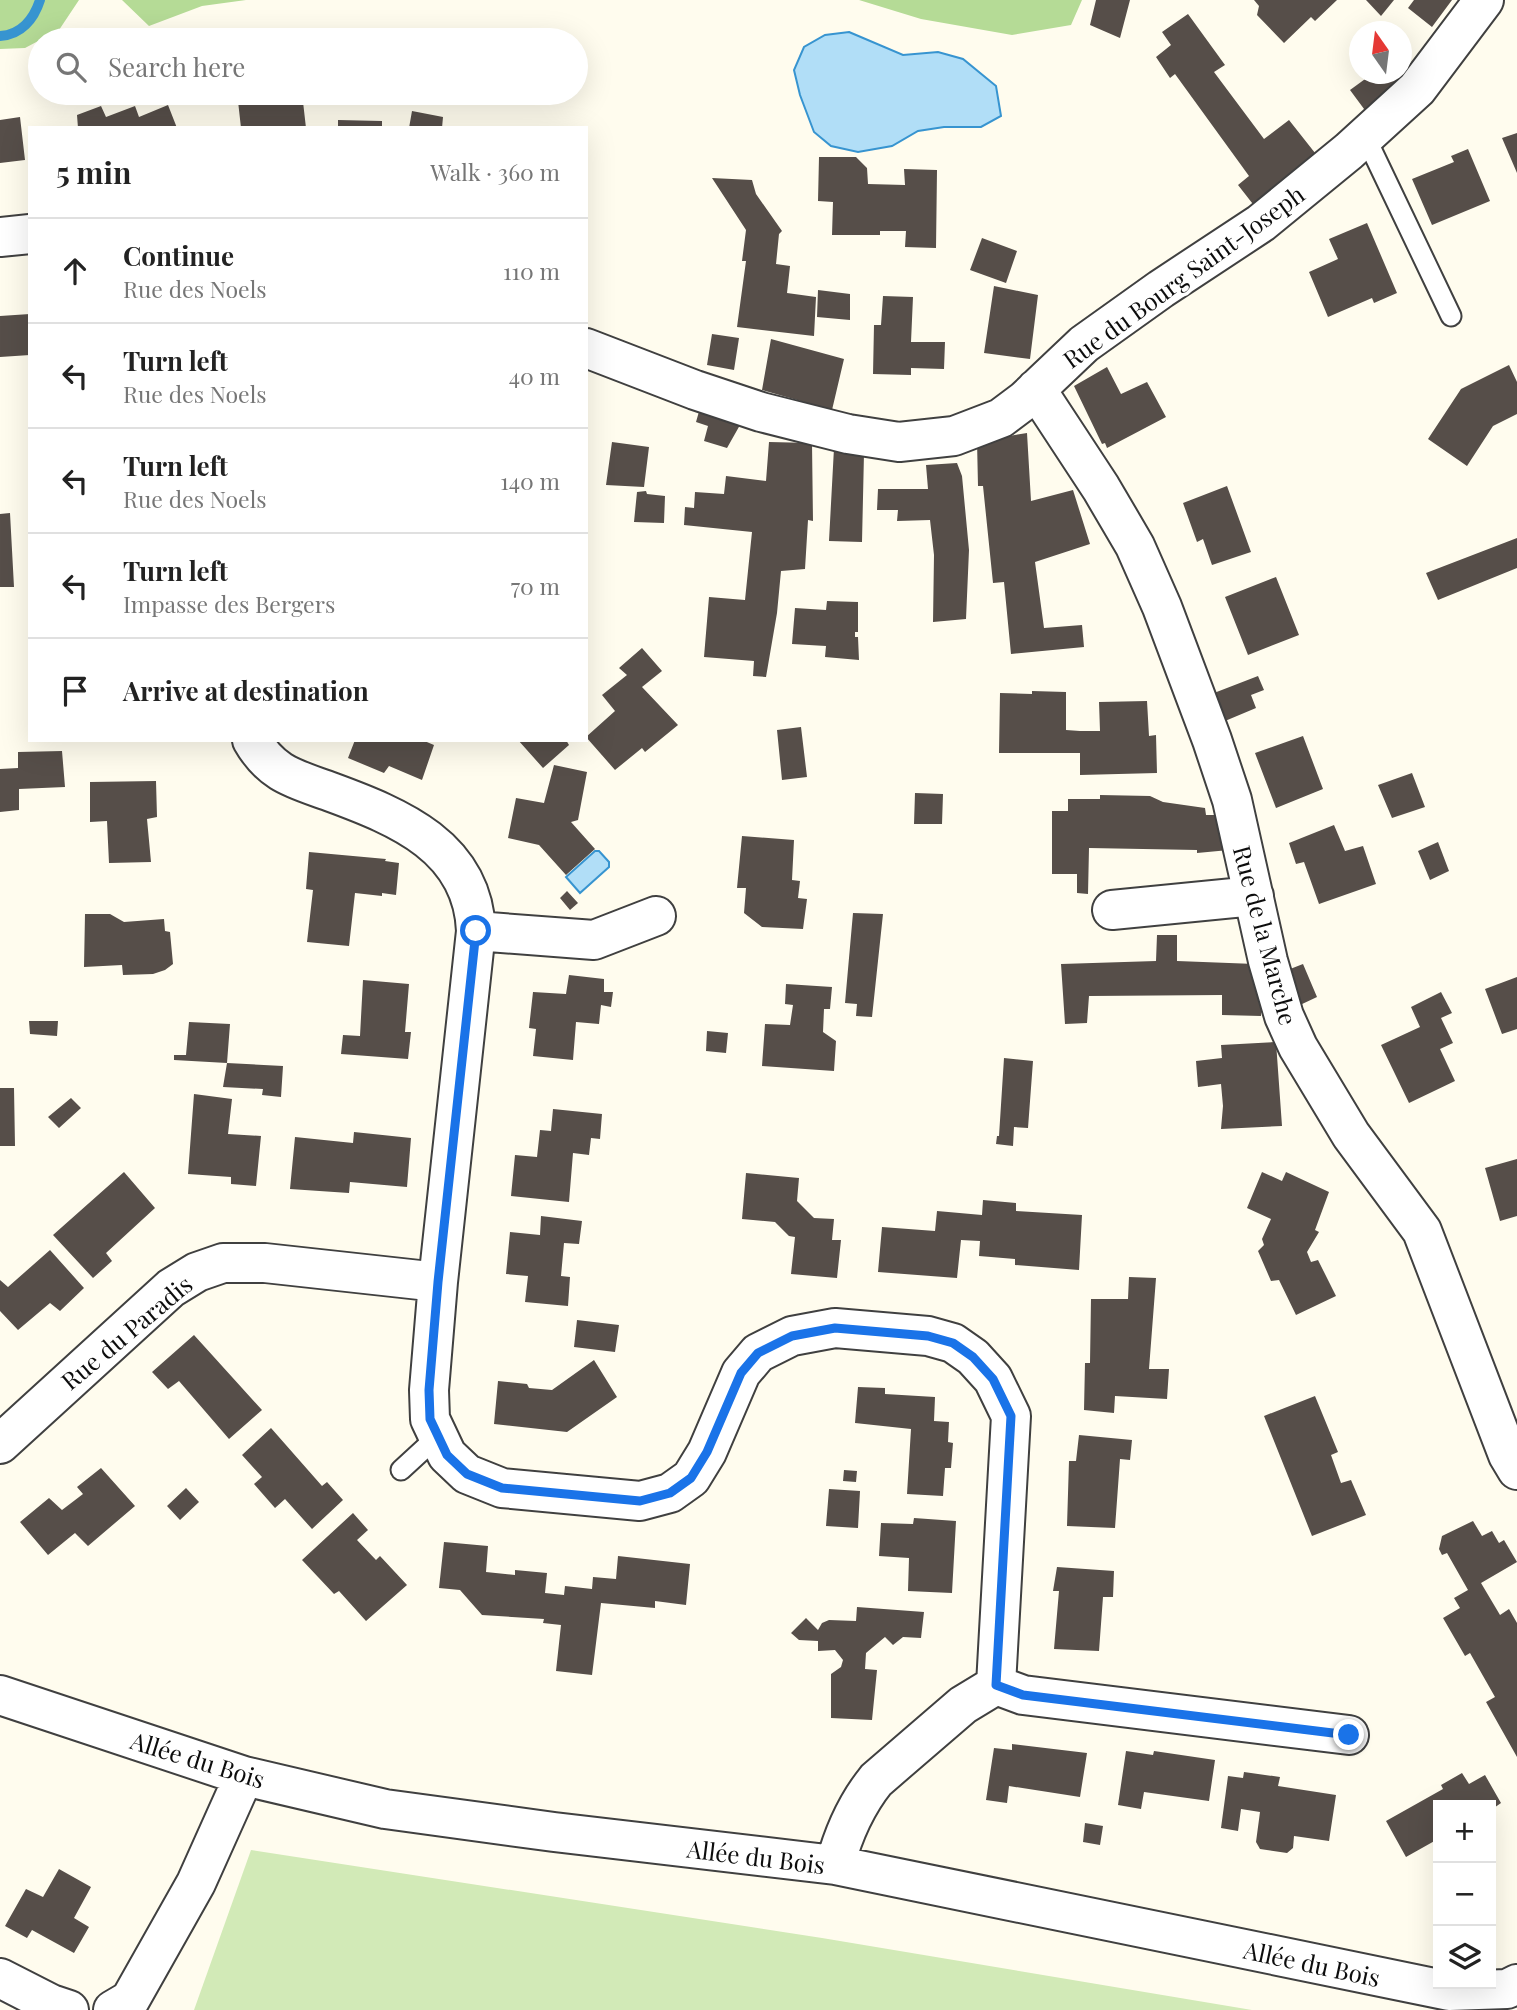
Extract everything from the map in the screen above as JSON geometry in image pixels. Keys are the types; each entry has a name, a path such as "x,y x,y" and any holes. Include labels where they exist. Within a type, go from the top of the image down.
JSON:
{"street":[{"name":"Rue du Bourg Saint-Joseph","path":"588,349 761,412 848,434 899,442 954,436 1001,418 1084,344 1261,223 1365,135 1417,89 1484,0"},
{"path":"0,237 28,234"},
{"name":"Rue de la Marche","path":"1036,389 1101,488 1135,546 1162,607 1232,800 1268,961 1284,1016 1298,1047 1351,1135 1422,1231 1508,1455 1517,1470"},
{"path":"254,742 274,769 376,809 423,835 448,856 475,907 476,931 429,1390 430,1419 447,1455 467,1474 502,1488 640,1501 670,1493 691,1478 707,1452 741,1373 758,1353 767,1348 792,1336 835,1328 928,1336 953,1343 973,1357 993,1379 1011,1416 996,1685"},
{"path":"1112,910 1254,896"},
{"path":"476,931 594,940 656,916"},
{"name":"Rue du Paradis","path":"0,1444 143,1312 171,1288 197,1272 223,1263 265,1263 438,1282"},
{"path":"996,1685 1023,1695 1349,1735"},
{"path":"835,1865 842,1839 876,1780 963,1704 996,1685"},
{"name":"Allée du Bois","path":"0,1695 244,1776 385,1809 835,1865 1449,1991 1507,1989 1517,1984"},
{"path":"113,2010 130,2000 196,1883 244,1776"},
{"path":"0,1978 51,2004 69,2010"}],"lane":[{"path":"1365,135 1451,316"},
{"path":"401,1470 438,1436"}],"green space":[{"path":"0,0 79,0 60,28 28,28 28,46 0,49"},
{"path":"122,0 246,0 202,6 149,26"},
{"path":"859,0 1082,0 1071,25 1012,35 921,19"},
{"path":"251,1850 822,1938 1252,2010 194,2010"}],"water":[{"path":"849,32 903,55 938,52 963,59 996,86 1001,116 981,127 944,127 918,131 892,146 858,152 831,146 814,132 794,70 804,47 825,35"},
{"path":"595,851 599,851 609,862 609,867 580,893 566,877"}],"building":[{"path":"1096,0 1130,0 1120,38 1090,25"},
{"path":"1254,0 1337,0 1315,21 1311,17 1284,43 1257,15 1259,6"},
{"path":"1366,0 1394,0 1381,16"},
{"path":"1414,0 1452,0 1432,27 1408,8"},
{"path":"1188,14 1225,65 1214,72 1264,139 1289,120 1319,158 1256,208 1238,185 1249,176 1175,74 1170,78 1156,57 1171,45 1162,32"},
{"path":"1358,84 1403,84 1367,113 1350,90"},
{"path":"168,105 176,126 78,126 77,115 101,106 106,117 135,106 139,117"},
{"path":"238,105 303,105 306,126 241,126"},
{"path":"412,111 443,117 442,126 409,126"},
{"path":"20,117 25,160 0,163 0,120"},
{"path":"338,120 382,121 382,126 338,126"},
{"path":"1517,133 1517,173 1502,138"},
{"path":"1468,149 1490,201 1432,225 1412,179 1454,162 1451,156"},
{"path":"819,157 856,157 867,168 868,184 905,185 904,169 937,170 936,248 905,247 906,231 880,231 880,235 832,235 833,202 818,201"},
{"path":"712,178 752,180 756,194 782,231 779,234 776,264 790,266 787,293 816,297 814,336 737,327 746,261 742,261 746,230"},
{"path":"1367,223 1397,293 1374,303 1372,298 1328,317 1309,272 1338,259 1329,239"},
{"path":"982,238 1017,251 1006,283 970,270"},
{"path":"994,286 1038,295 1030,359 984,353"},
{"path":"818,290 850,294 850,320 817,317"},
{"path":"883,296 913,297 911,342 945,342 944,369 911,368 911,375 873,374 874,325 881,325"},
{"path":"28,314 28,355 0,357 0,316"},
{"path":"712,334 739,338 734,370 707,365"},
{"path":"771,339 844,359 832,410 762,390"},
{"path":"1509,365 1517,382 1517,414 1493,426 1467,466 1428,439 1461,389"},
{"path":"1107,367 1121,394 1147,382 1166,417 1107,448 1105,443 1102,444 1074,386"},
{"path":"700,408 740,425 727,448 704,441 708,426 696,422"},
{"path":"1027,433 1031,501 1073,490 1090,544 1035,562 1044,628 1082,625 1084,647 1011,654 1004,582 993,583 983,486 978,486 977,441"},
{"path":"612,442 649,447 644,487 606,485"},
{"path":"769,442 812,443 813,521 808,520 805,569 781,571 766,677 753,676 754,661 704,657 709,597 745,600 752,532 684,525 685,507 694,508 695,492 724,494 726,476 766,481"},
{"path":"834,448 864,453 862,542 829,541"},
{"path":"957,463 962,476 969,550 966,619 933,622 934,555 930,520 897,521 898,510 877,510 878,489 928,489 926,465"},
{"path":"1227,486 1251,552 1212,565 1203,539 1197,542 1183,503"},
{"path":"646,491 647,494 665,496 664,523 634,522 637,492"},
{"path":"10,513 14,587 0,587 0,514"},
{"path":"1517,538 1517,568 1438,600 1426,573"},
{"path":"1276,577 1299,635 1248,655 1225,597"},
{"path":"827,601 858,602 858,632 855,632 855,637 858,637 859,660 825,657 826,646 792,644 795,608 826,610"},
{"path":"642,648 662,671 642,687 678,725 645,752 642,748 615,770 588,739 588,735 615,711 602,695 627,675 619,668"},
{"path":"1258,676 1264,690 1251,695 1256,708 1225,721 1214,693"},
{"path":"1032,691 1066,692 1066,730 1100,731 1099,702 1147,701 1149,736 1156,735 1157,773 1080,775 1080,753 999,753 1000,693 1032,694"},
{"path":"801,727 807,777 782,780 777,730"},
{"path":"1303,736 1323,789 1276,808 1255,753"},
{"path":"354,742 427,742 434,745 422,780 389,766 384,773 348,758"},
{"path":"520,742 567,742 569,745 543,768"},
{"path":"62,751 65,787 19,789 19,810 0,812 0,769 18,768 18,752"},
{"path":"554,765 587,772 578,820 571,822 595,849 566,875 539,845 508,838 516,798 544,803"},
{"path":"1412,773 1425,807 1392,818 1378,785"},
{"path":"156,781 157,817 147,819 151,862 109,863 107,821 90,822 90,782"},
{"path":"915,793 943,794 942,824 914,824"},
{"path":"1100,795 1150,796 1163,802 1205,808 1206,815 1223,815 1229,850 1197,853 1197,850 1089,848 1088,894 1077,893 1077,874 1052,874 1052,811 1068,811 1068,799 1100,799"},
{"path":"1334,825 1345,851 1363,846 1376,884 1319,904 1304,862 1296,864 1289,843"},
{"path":"742,836 794,840 792,880 800,881 798,898 807,899 803,929 762,927 744,913 746,888 737,888"},
{"path":"1438,842 1449,871 1430,880 1418,851"},
{"path":"309,852 386,859 385,861 399,863 396,895 355,893 349,946 307,942 313,890 306,889"},
{"path":"567,891 578,903 570,910 560,898"},
{"path":"853,913 883,914 872,1017 856,1016 857,1004 845,1003"},
{"path":"85,914 110,914 124,922 164,919 165,931 170,932 173,964 153,974 123,975 122,965 84,967"},
{"path":"1157,935 1177,935 1177,961 1255,964 1262,995 1261,1016 1222,1015 1222,995 1089,996 1087,1023 1065,1024 1061,964 1156,961"},
{"path":"1303,964 1317,997 1300,1005 1285,971"},
{"path":"569,975 604,979 604,992 613,992 611,1007 601,1005 599,1024 576,1022 573,1060 533,1056 536,1029 529,1028 533,992 566,994"},
{"path":"1517,977 1517,1029 1502,1034 1485,989"},
{"path":"363,980 409,984 405,1032 411,1032 408,1059 341,1054 343,1035 360,1036"},
{"path":"786,984 832,987 830,1009 824,1009 823,1032 836,1041 834,1071 762,1066 765,1024 790,1025 793,1005 785,1004"},
{"path":"1441,992 1452,1013 1441,1018 1453,1043 1440,1049 1455,1081 1409,1103 1381,1045 1420,1027 1411,1007"},
{"path":"29,1021 58,1021 57,1036 30,1034"},
{"path":"189,1022 230,1024 227,1063 174,1060 174,1055 186,1055"},
{"path":"707,1031 728,1033 726,1053 706,1051"},
{"path":"1276,1042 1282,1126 1221,1129 1221,1084 1198,1087 1196,1061 1222,1058 1221,1045"},
{"path":"1004,1058 1033,1061 1028,1128 1014,1127 1013,1146 996,1144 999,1136"},
{"path":"227,1063 283,1066 281,1097 262,1095 263,1089 223,1087"},
{"path":"0,1088 14,1088 15,1146 0,1146"},
{"path":"194,1094 232,1099 228,1134 261,1136 256,1186 231,1184 231,1177 188,1174"},
{"path":"71,1098 81,1108 59,1128 48,1117"},
{"path":"553,1109 602,1114 600,1139 591,1138 589,1155 573,1153 569,1202 511,1196 515,1155 537,1157 540,1130 551,1131"},
{"path":"354,1132 411,1138 407,1187 350,1182 349,1193 290,1189 295,1137 353,1143"},
{"path":"1517,1159 1517,1216 1500,1221 1485,1168"},
{"path":"124,1172 155,1208 106,1253 112,1261 93,1278 53,1235"},
{"path":"1262,1172 1282,1181 1286,1172 1329,1192 1315,1230 1319,1232 1307,1252 1311,1262 1318,1260 1336,1296 1296,1315 1279,1280 1271,1281 1258,1251 1264,1245 1262,1239 1271,1219 1247,1208"},
{"path":"746,1173 799,1178 797,1201 814,1218 834,1219 832,1240 841,1240 837,1278 791,1274 795,1237 789,1236 775,1222 742,1219"},
{"path":"983,1200 1016,1203 1016,1211 1082,1215 1079,1270 1015,1265 1015,1259 979,1256 980,1241 961,1240 957,1278 878,1272 882,1227 935,1231 937,1211 982,1215"},
{"path":"541,1216 582,1221 579,1244 564,1243 561,1276 570,1277 568,1306 525,1302 528,1276 506,1274 510,1232 540,1235"},
{"path":"50,1250 84,1288 60,1311 50,1303 18,1330 0,1311 0,1280 8,1287"},
{"path":"1129,1277 1156,1278 1149,1369 1169,1369 1167,1399 1115,1396 1114,1413 1084,1410 1085,1363 1090,1363 1091,1299 1128,1299"},
{"path":"577,1320 619,1325 615,1352 574,1347"},
{"path":"194,1335 262,1410 229,1439 179,1381 168,1389 152,1372"},
{"path":"594,1360 617,1397 567,1432 494,1424 498,1381 552,1390"},
{"path":"858,1387 885,1388 885,1394 935,1397 934,1421 949,1422 948,1442 953,1443 951,1468 945,1468 943,1496 907,1494 911,1429 855,1423"},
{"path":"1315,1396 1338,1452 1331,1455 1341,1483 1351,1480 1366,1515 1312,1536 1264,1416"},
{"path":"271,1428 322,1486 327,1482 343,1500 312,1529 285,1499 275,1508 254,1484 262,1477 242,1455"},
{"path":"1079,1435 1132,1440 1130,1460 1120,1459 1115,1528 1067,1526 1069,1461 1076,1461"},
{"path":"101,1468 135,1506 88,1546 75,1533 48,1555 20,1522 49,1498 62,1510 83,1494 77,1487"},
{"path":"844,1470 857,1471 856,1482 843,1481"},
{"path":"186,1488 199,1502 180,1520 167,1506"},
{"path":"829,1489 860,1491 858,1528 826,1526"},
{"path":"353,1513 368,1530 357,1540 376,1560 380,1556 407,1585 366,1621 339,1591 334,1594 302,1560"},
{"path":"914,1518 956,1521 952,1593 908,1591 909,1558 879,1556 881,1523 913,1524"},
{"path":"1473,1521 1482,1536 1492,1531 1499,1543 1504,1540 1517,1562 1481,1583 1500,1615 1509,1609 1517,1623 1517,1757 1486,1702 1495,1697 1470,1653 1465,1656 1443,1618 1460,1608 1454,1598 1468,1590 1447,1553 1442,1555 1439,1549 1442,1536"},
{"path":"444,1542 488,1546 486,1572 515,1575 515,1570 547,1573 545,1593 564,1595 565,1586 592,1589 593,1577 616,1579 618,1556 690,1564 686,1605 655,1601 655,1608 601,1603 592,1675 556,1671 561,1625 543,1623 544,1619 482,1615 460,1590 439,1588"},
{"path":"1057,1567 1114,1571 1113,1597 1103,1597 1099,1651 1054,1649 1059,1591 1053,1591"},
{"path":"857,1607 924,1612 921,1638 903,1637 893,1645 885,1637 866,1653 865,1669 877,1670 872,1720 831,1718 831,1674 841,1667 843,1660 835,1650 818,1651 818,1641 799,1640 791,1633 806,1618 818,1630 822,1623 829,1620 856,1621"},
{"path":"1012,1744 1087,1753 1080,1797 1009,1786 1007,1803 986,1800 994,1748 1012,1750"},
{"path":"1126,1751 1153,1755 1154,1751 1215,1760 1209,1801 1144,1792 1141,1809 1118,1805"},
{"path":"1244,1772 1280,1777 1278,1786 1336,1795 1329,1841 1294,1836 1293,1848 1287,1853 1260,1849 1256,1842 1260,1812 1241,1809 1238,1831 1221,1828 1228,1776 1243,1778"},
{"path":"1462,1773 1469,1784 1485,1775 1501,1803 1496,1806 1496,1800 1433,1800 1433,1842 1406,1857 1386,1821 1443,1789 1441,1785"},
{"path":"1085,1823 1103,1826 1100,1845 1083,1842"},
{"path":"59,1869 91,1887 74,1918 89,1927 74,1953 32,1930 27,1938 5,1926 26,1889 43,1897"}],"waterway":[{"path":"0,36 14,33 26,25 40,0"}],"route":[{"path":"476,931 429,1390 430,1419 447,1455 467,1474 502,1488 640,1501 670,1493 691,1478 707,1452 741,1373 758,1353 792,1336 835,1328 928,1336 953,1343 973,1357 993,1379 1011,1416 996,1685 1023,1695 1349,1735"}]}
